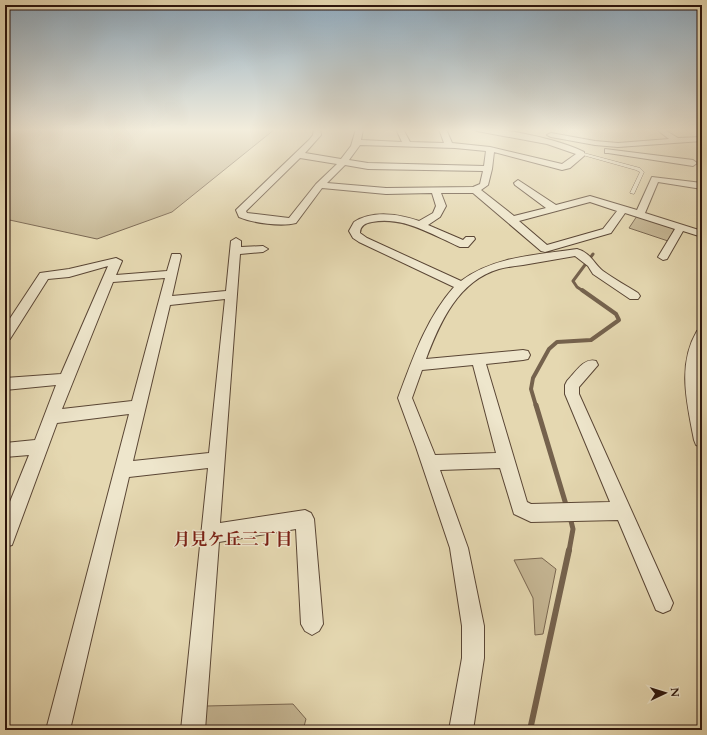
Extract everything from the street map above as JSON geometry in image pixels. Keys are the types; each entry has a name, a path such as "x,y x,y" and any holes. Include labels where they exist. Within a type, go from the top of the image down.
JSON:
{"street":[{"path":"291,163 241,210 242,215 254,218 290,222 320,185 343,163"},
{"path":"352,163 368,166 488,169"},
{"path":"320,185 386,191 436,192 474,190 484,185 489,163"},
{"path":"551,163 562,166 571,163"},
{"path":"640,214 655,179 702,186"},
{"path":"518,184 553,208"},
{"path":"474,190 512,220 545,250 607,231 624,209"},
{"path":"418,226 437,215 441,206 436,192"},
{"path":"512,220 590,199 702,234"},
{"path":"461,285 363,240 355,234 355,227 360,222 375,218 404,220 464,245 470,239"},
{"path":"663,257 680,228"},
{"path":"193,730 235,246 263,250"},
{"path":"461,730 473,658 473,626 459,548 404,398 417,365 439,312 461,285 484,270 496,266 577,252 588,260 597,272 634,296"},
{"path":"58,730 176,256"},
{"path":"5,336 11,316 44,276 68,273 116,260 66,379 6,535"},
{"path":"109,279 171,274"},
{"path":"165,301 231,294"},
{"path":"702,334 695,350 692,390 702,440"},
{"path":"417,365 524,355"},
{"path":"478,359 520,508 530,513 623,511"},
{"path":"590,365 572,385 572,394 663,603"},
{"path":"5,384 66,379"},
{"path":"52,417 138,407"},
{"path":"5,450 41,446"},
{"path":"123,470 216,460"},
{"path":"429,463 506,460"},
{"path":"210,534 305,519 312,624"}],"lane":[{"path":"617,163 638,169 642,172 632,193"}],"shaded area":[{"path":"5,163 232,163 172,212 97,239 5,219"},
{"path":"637,216 672,227 674,230 668,241 629,228"},
{"path":"542,558 556,569 543,634 535,635 533,598 514,560"},
{"path":"293,704 306,719 303,730 204,730 206,706"}],"waterway":[{"path":"583,291 577,287 573,281 593,254"},
{"path":"536,406 531,389 533,378 549,349 557,342 591,340 619,320 616,314 582,290"},
{"path":"536,405 567,508"},
{"path":"569,551 573,529 570,517"},
{"path":"530,730 569,550"}],"district":[{"name":"月見ケ丘三丁目","path":"233,539"}]}
